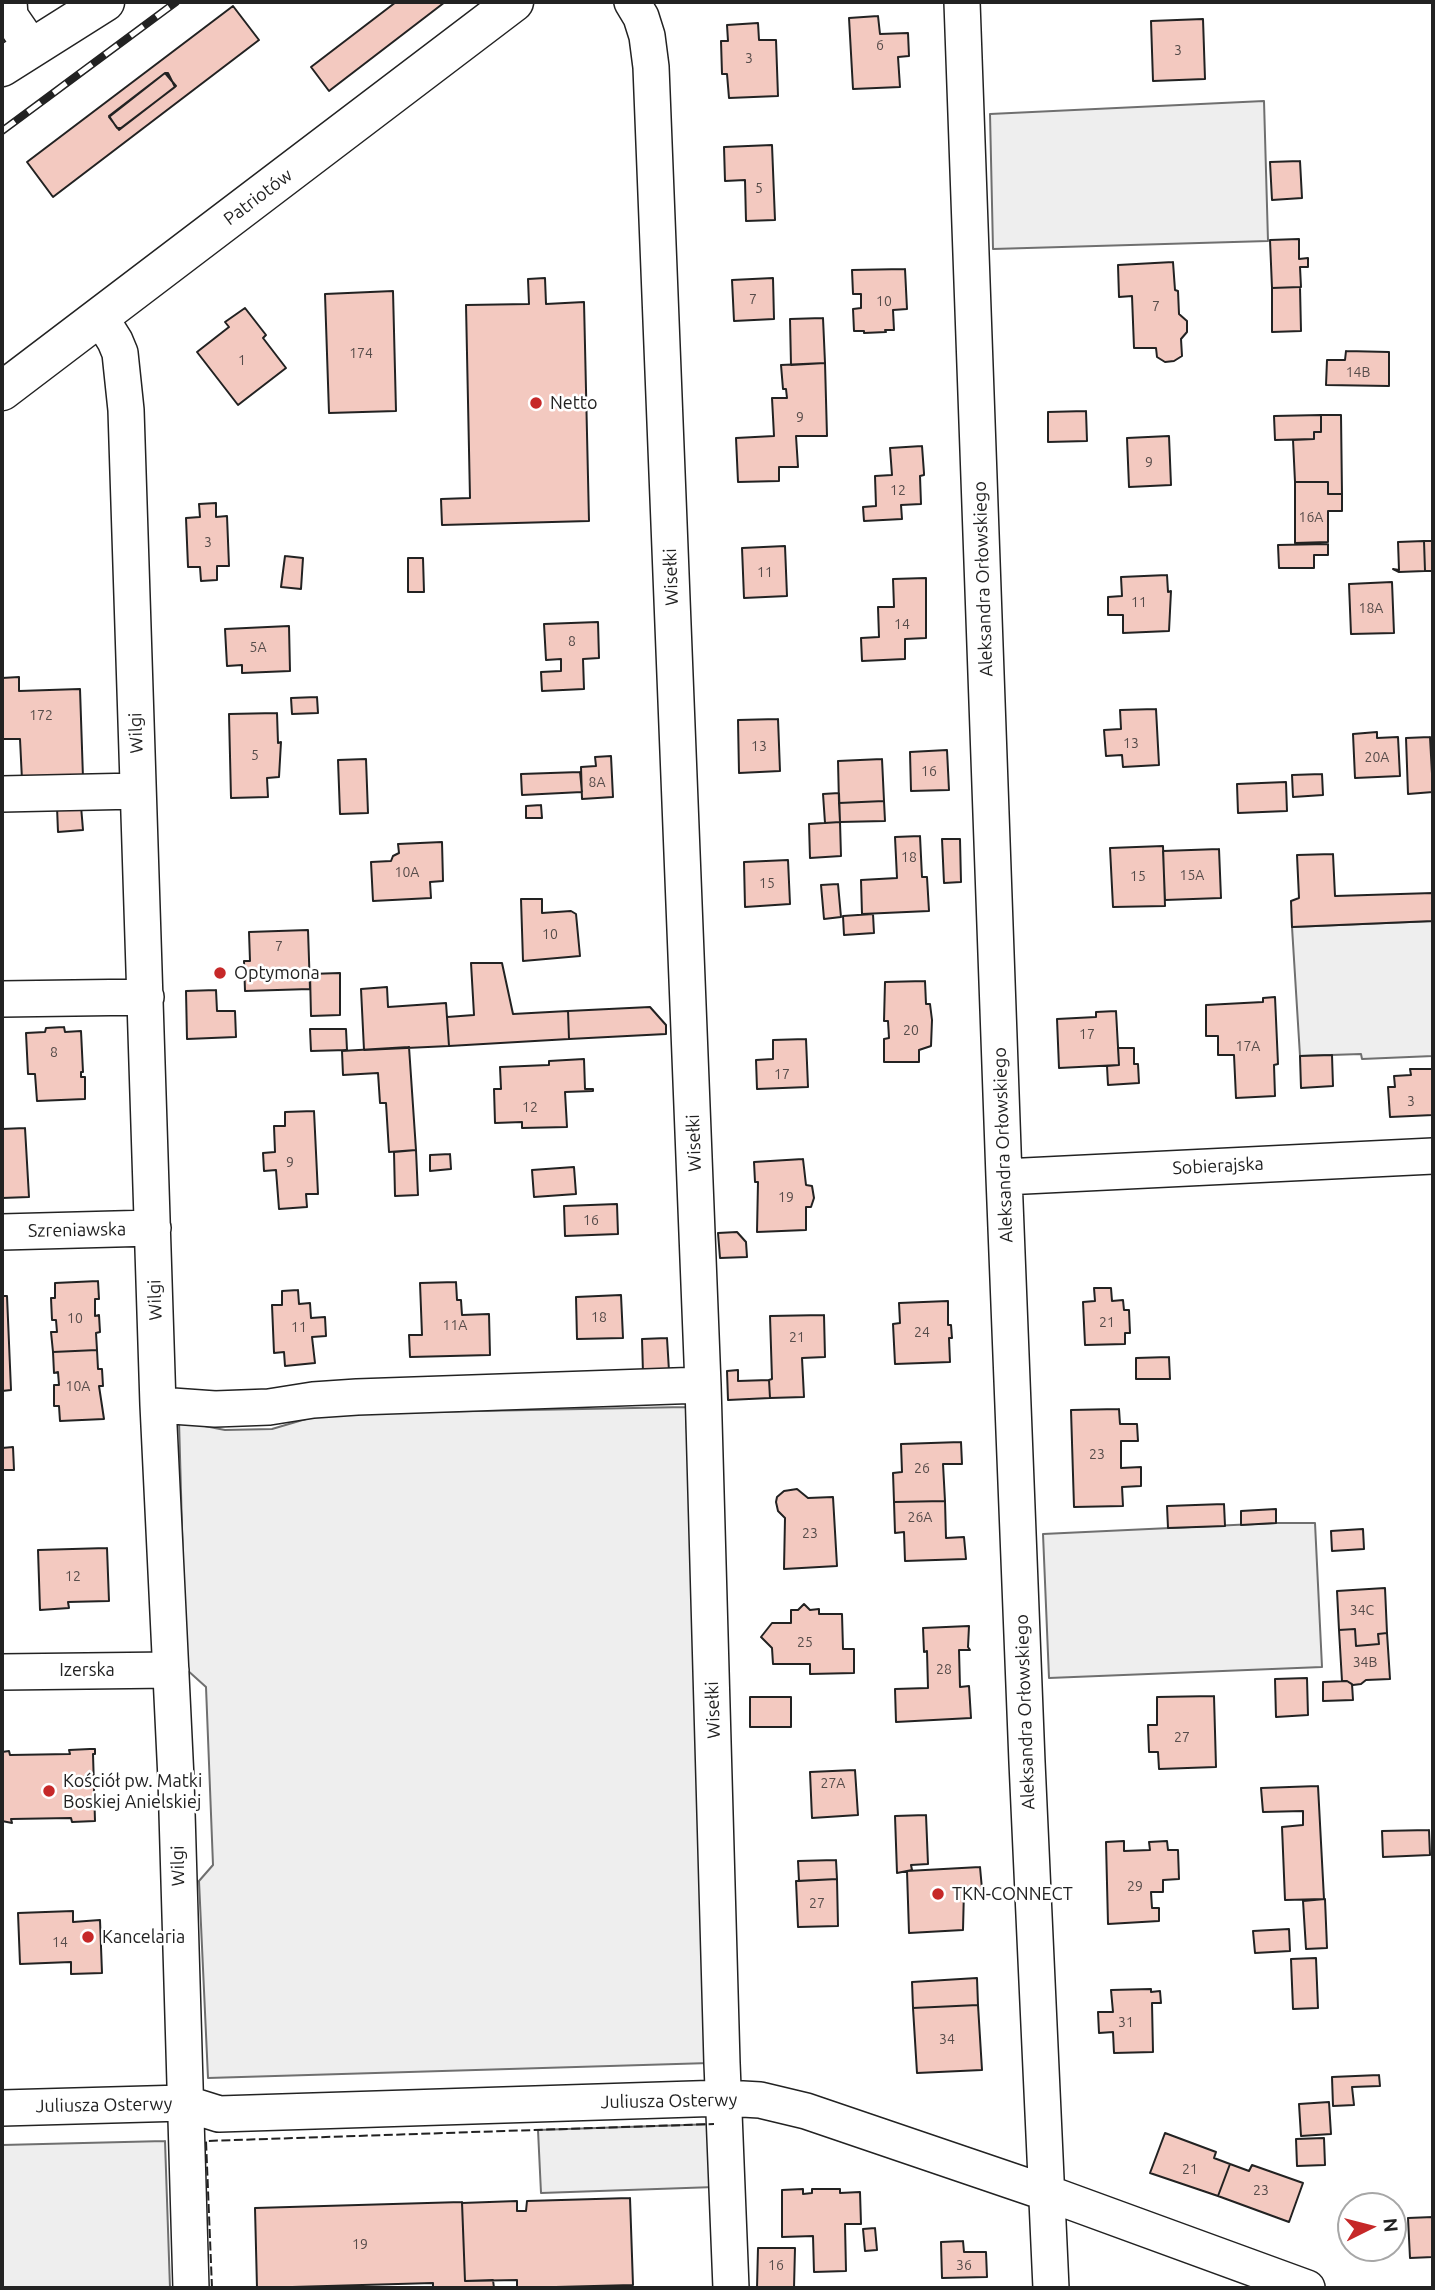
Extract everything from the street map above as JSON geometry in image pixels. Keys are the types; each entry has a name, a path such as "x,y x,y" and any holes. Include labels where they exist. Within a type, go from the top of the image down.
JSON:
{"main road":[{"path":"17,57 105,2"},
{"name":"Patriotów","path":"2,391 514,2"}],"street":[{"path":"9,2 17,57"},
{"name":"Wisełki","path":"632,2 644,27 651,67 703,1385 731,2288"},
{"name":"Aleksandra Orłowskiego","path":"962,2 1004,1177 1051,2288"},
{"name":"Wilgi","path":"100,317 120,353 126,410 159,1405 172,1670 191,2288"},
{"path":"2,794 138,791"},
{"path":"2,999 146,997"},
{"name":"Sobierajska","path":"1004,1177 1433,1156"},
{"name":"Szreniawska","path":"2,1232 153,1228"},
{"path":"159,1405 215,1409 269,1407 357,1396 703,1385"},
{"name":"Izerska","path":"2,1672 172,1670"},
{"name":"Juliusza Osterwy","path":"2,2108 184,2104 219,2114 725,2098 760,2100 806,2111 1047,2193 1307,2288"}],"shaded area":[{"path":"1264,101 1268,241 993,249 990,114"},
{"path":"1433,921 1433,1056 1362,1059 1361,1054 1300,1056 1292,927"},
{"path":"686,1407 710,2063 208,2078 199,1881 213,1865 206,1687 186,1669 179,1421 225,1430 272,1429 323,1414"},
{"path":"1315,1523 1322,1667 1049,1678 1043,1534"},
{"path":"715,2124 715,2187 541,2193 538,2130"},
{"path":"165,2141 170,2288 2,2288 2,2145"}],"building":[{"path":"396,2 445,2 329,91 311,67"},
{"path":"233,6 259,40 53,197 27,162"},
{"path":"878,16 880,34 908,33 909,56 898,57 900,87 853,89 849,18"},
{"path":"1203,19 1205,79 1153,81 1151,21"},
{"path":"758,23 759,40 776,40 778,96 729,98 727,74 722,74 721,41 728,41 727,25"},
{"path":"165,73 176,86 119,130 109,117"},
{"path":"168,73 175,87 121,128 117,128 109,116"},
{"path":"772,145 775,220 746,221 745,180 725,181 724,147"},
{"path":"1300,161 1302,198 1272,200 1270,162"},
{"path":"1299,239 1299,259 1308,258 1308,267 1300,267 1301,287 1272,288 1270,240"},
{"path":"1173,262 1179,314 1187,321 1187,332 1181,339 1182,356 1165,362 1157,357 1156,348 1134,348 1132,296 1119,297 1118,265"},
{"path":"905,269 907,309 893,310 894,330 864,333 854,331 853,309 861,308 861,294 853,294 852,270"},
{"path":"545,278 546,304 584,302 589,521 442,525 441,499 470,498 466,305 529,304 528,279"},
{"path":"773,278 774,319 734,321 732,280"},
{"path":"1300,287 1301,331 1272,332 1272,288"},
{"path":"393,291 396,411 329,413 325,294"},
{"path":"245,308 266,335 263,338 286,368 238,405 197,352 229,327 225,322"},
{"path":"823,318 825,363 791,365 790,319"},
{"path":"1346,351 1389,352 1389,386 1326,385 1327,360 1345,360"},
{"path":"825,363 827,436 796,436 798,467 779,467 779,481 738,482 736,438 774,436 772,398 787,398 786,389 783,389 781,365"},
{"path":"1086,411 1087,441 1048,442 1048,412"},
{"path":"1321,415 1341,415 1342,494 1328,494 1328,482 1295,482 1293,440 1314,439 1314,432 1321,432"},
{"path":"1321,415 1321,432 1314,432 1314,439 1275,440 1274,416"},
{"path":"1169,436 1171,485 1129,487 1127,438"},
{"path":"922,446 924,475 920,476 921,504 901,505 902,519 864,521 863,507 876,506 875,476 892,475 890,448"},
{"path":"1295,482 1328,482 1328,494 1342,494 1342,511 1328,511 1328,542 1295,543"},
{"path":"216,503 216,517 227,516 229,566 217,566 217,580 201,581 200,567 188,567 186,518 200,517 199,504"},
{"path":"1424,541 1433,541 1433,571 1425,571"},
{"path":"1424,541 1425,571 1399,572 1393,569 1399,570 1398,542"},
{"path":"1328,544 1328,555 1314,555 1314,568 1279,568 1278,545"},
{"path":"785,546 787,596 744,598 742,548"},
{"path":"285,556 303,558 301,589 281,587"},
{"path":"408,558 423,558 424,592 408,592"},
{"path":"1167,575 1168,592 1171,591 1169,631 1123,633 1123,615 1108,615 1108,597 1122,596 1121,577"},
{"path":"926,578 926,638 905,639 905,659 862,661 861,638 879,637 878,607 894,607 893,579"},
{"path":"1392,582 1394,633 1351,634 1349,584"},
{"path":"598,622 599,658 583,659 584,689 542,691 541,672 561,671 561,659 546,660 544,624"},
{"path":"289,626 290,671 242,673 242,665 227,666 225,629"},
{"path":"19,677 19,691 80,689 83,778 22,780 20,739 2,739 2,678"},
{"path":"317,697 318,713 292,714 291,698"},
{"path":"1156,709 1159,765 1123,767 1122,755 1106,756 1104,730 1121,729 1120,710"},
{"path":"277,713 278,743 281,742 279,777 267,778 268,797 231,798 229,714"},
{"path":"778,719 780,771 739,773 738,720"},
{"path":"1377,732 1377,738 1398,737 1400,776 1355,778 1353,734"},
{"path":"1430,737 1433,792 1408,794 1406,738"},
{"path":"947,750 949,790 911,791 910,752"},
{"path":"611,756 613,797 582,799 581,767 596,766 595,757"},
{"path":"366,759 368,813 340,814 338,760"},
{"path":"882,759 884,801 839,803 838,761"},
{"path":"580,772 582,792 522,795 521,774"},
{"path":"1322,774 1323,795 1293,797 1292,775"},
{"path":"1286,782 1287,811 1238,813 1237,784"},
{"path":"839,793 840,822 825,823 823,794"},
{"path":"884,801 885,821 840,822 839,803"},
{"path":"541,805 542,818 526,818 526,806"},
{"path":"81,806 83,830 58,832 57,807"},
{"path":"840,822 841,856 810,858 809,824"},
{"path":"920,836 922,877 927,877 929,911 862,914 861,880 897,878 895,837"},
{"path":"942,839 960,839 961,882 944,883"},
{"path":"442,842 443,881 430,882 431,898 373,901 371,862 391,861 393,856 399,853 398,844"},
{"path":"1163,846 1165,906 1113,907 1110,848"},
{"path":"1219,849 1221,898 1165,900 1163,851"},
{"path":"1333,854 1335,896 1433,893 1433,921 1292,927 1291,901 1299,898 1297,855"},
{"path":"788,860 790,904 745,907 744,862"},
{"path":"838,884 841,917 824,919 821,885"},
{"path":"521,899 542,899 542,913 571,911 576,914 580,956 523,961"},
{"path":"873,914 874,933 844,935 843,916"},
{"path":"308,930 310,989 245,991 244,961 250,961 249,932"},
{"path":"471,963 502,963 513,1014 568,1011 569,1039 449,1046 447,1017 474,1015"},
{"path":"340,973 340,1015 311,1016 310,974"},
{"path":"925,981 926,1004 930,1004 932,1020 931,1046 919,1050 919,1062 884,1062 884,1039 889,1038 888,1021 884,1021 885,982"},
{"path":"387,987 388,1007 446,1003 449,1046 364,1050 361,989"},
{"path":"216,990 217,1011 235,1011 236,1037 187,1039 186,991"},
{"path":"1275,997 1278,1064 1274,1065 1275,1096 1236,1098 1234,1055 1218,1055 1218,1036 1206,1036 1206,1005 1263,1002 1263,998"},
{"path":"650,1007 666,1025 666,1034 569,1039 568,1011"},
{"path":"1116,1011 1119,1065 1059,1068 1057,1019 1096,1017 1096,1012"},
{"path":"64,1027 65,1032 81,1031 81,1077 85,1077 85,1099 37,1101 35,1074 28,1074 26,1033"},
{"path":"310,1029 346,1029 347,1050 311,1051"},
{"path":"806,1039 808,1087 757,1089 756,1060 773,1059 773,1040"},
{"path":"409,1047 416,1150 389,1152 386,1103 380,1103 378,1073 343,1075 342,1051"},
{"path":"1118,1048 1134,1048 1134,1064 1138,1064 1139,1083 1108,1085 1107,1066 1119,1065"},
{"path":"1332,1055 1333,1086 1301,1088 1300,1056"},
{"path":"584,1059 585,1089 593,1091 565,1092 567,1127 522,1128 522,1122 495,1123 494,1089 501,1089 500,1067 549,1065 549,1061"},
{"path":"1410,1069 1433,1069 1433,1115 1390,1117 1388,1087 1395,1087 1394,1076 1411,1075"},
{"path":"314,1111 318,1194 306,1194 307,1207 279,1209 276,1170 264,1171 263,1153 275,1152 274,1126 285,1126 285,1112"},
{"path":"25,1128 29,1197 2,1198 2,1129"},
{"path":"416,1150 418,1195 395,1196 394,1152"},
{"path":"450,1154 451,1169 430,1171 430,1155"},
{"path":"803,1159 806,1185 812,1186 814,1198 811,1207 806,1207 806,1230 757,1232 758,1182 755,1182 754,1162"},
{"path":"574,1167 576,1194 534,1197 532,1170"},
{"path":"617,1204 618,1234 565,1236 564,1206"},
{"path":"737,1232 746,1242 747,1257 720,1258 718,1233"},
{"path":"98,1281 99,1299 95,1299 95,1316 99,1315 100,1332 96,1333 97,1350 53,1352 51,1332 57,1332 56,1320 52,1320 51,1298 55,1298 55,1283"},
{"path":"456,1282 457,1300 461,1300 462,1315 489,1314 490,1355 410,1357 409,1335 422,1335 420,1283"},
{"path":"1094,1288 1111,1288 1112,1301 1123,1300 1124,1310 1129,1310 1130,1333 1125,1333 1125,1344 1085,1345 1083,1302 1095,1301"},
{"path":"298,1290 299,1304 310,1303 311,1318 325,1317 326,1336 312,1337 315,1363 285,1366 284,1352 274,1353 272,1305 282,1305 282,1291"},
{"path":"621,1295 623,1338 577,1339 576,1297"},
{"path":"2,1296 7,1296 11,1390 2,1391"},
{"path":"948,1301 948,1325 951,1325 952,1338 949,1338 950,1362 895,1364 893,1324 900,1323 899,1303"},
{"path":"824,1315 825,1357 802,1358 804,1397 770,1398 770,1316"},
{"path":"667,1338 669,1371 643,1373 642,1339"},
{"path":"97,1350 98,1369 102,1369 103,1386 99,1386 104,1419 60,1421 59,1406 54,1406 54,1385 59,1385 58,1372 54,1373 53,1352"},
{"path":"1169,1357 1170,1379 1136,1379 1136,1358"},
{"path":"738,1370 738,1381 769,1380 770,1398 728,1400 727,1371"},
{"path":"1119,1409 1120,1424 1137,1424 1138,1441 1121,1441 1121,1468 1141,1467 1141,1486 1122,1487 1123,1506 1074,1507 1071,1410"},
{"path":"961,1442 962,1464 943,1464 945,1501 894,1502 893,1473 902,1472 901,1444"},
{"path":"13,1447 14,1470 2,1470 2,1448"},
{"path":"797,1489 808,1498 833,1497 837,1566 784,1569 785,1518 778,1511 776,1502 777,1497 784,1491"},
{"path":"945,1501 946,1538 964,1537 966,1559 905,1561 904,1532 895,1533 894,1502"},
{"path":"1224,1504 1225,1526 1168,1528 1167,1506"},
{"path":"1276,1509 1276,1523 1241,1525 1241,1511"},
{"path":"1363,1529 1364,1549 1332,1551 1331,1531"},
{"path":"107,1548 109,1601 68,1602 69,1608 40,1610 38,1550"},
{"path":"1385,1588 1387,1633 1378,1634 1379,1644 1356,1646 1355,1629 1339,1630 1337,1591"},
{"path":"804,1604 810,1610 819,1609 819,1614 842,1614 843,1649 854,1649 854,1673 810,1674 810,1664 773,1664 772,1648 761,1637 772,1623 791,1623 791,1610 798,1610"},
{"path":"969,1626 970,1650 959,1650 960,1687 969,1686 971,1718 896,1722 895,1689 928,1688 923,1628"},
{"path":"1355,1629 1356,1646 1379,1644 1378,1634 1387,1633 1390,1679 1366,1680 1353,1685 1342,1681 1339,1630"},
{"path":"1307,1678 1308,1715 1276,1717 1275,1679"},
{"path":"1347,1681 1352,1684 1353,1700 1323,1701 1323,1682"},
{"path":"1214,1696 1216,1767 1159,1769 1158,1752 1149,1752 1148,1725 1157,1725 1157,1697"},
{"path":"750,1697 791,1697 791,1727 750,1727"},
{"name":"Kościół pw. Matki Boskiej Anielskiej","path":"95,1749 95,1821 72,1822 71,1818 11,1819 12,1823 2,1821 2,1752 9,1751 10,1755 70,1754 69,1750"},
{"path":"855,1770 858,1815 812,1818 810,1772"},
{"path":"1318,1786 1324,1899 1285,1900 1282,1827 1303,1825 1303,1811 1263,1812 1261,1788"},
{"path":"926,1815 928,1864 911,1865 912,1870 897,1873 895,1816"},
{"path":"1429,1830 1430,1855 1383,1857 1382,1831"},
{"path":"1124,1841 1124,1851 1150,1850 1149,1842 1167,1841 1168,1850 1178,1850 1179,1879 1163,1880 1163,1892 1151,1892 1152,1908 1159,1908 1159,1921 1108,1924 1106,1842"},
{"path":"836,1860 837,1879 799,1881 798,1861"},
{"path":"980,1867 982,1889 964,1889 963,1930 909,1933 907,1871"},
{"path":"837,1879 838,1926 798,1927 796,1881"},
{"path":"1325,1899 1327,1948 1306,1949 1303,1901"},
{"path":"73,1911 73,1922 100,1920 102,1973 71,1974 71,1962 20,1964 18,1913"},
{"path":"1289,1929 1290,1951 1255,1953 1253,1931"},
{"path":"1316,1958 1318,2008 1293,2009 1291,1959"},
{"path":"977,1978 978,2005 913,2008 912,1982"},
{"path":"1151,1989 1151,1992 1160,1991 1161,2003 1152,2003 1153,2052 1114,2053 1113,2032 1099,2033 1098,2012 1113,2012 1111,1990"},
{"path":"978,2005 982,2070 917,2073 913,2008"},
{"path":"1379,2075 1380,2086 1352,2087 1354,2105 1333,2106 1332,2077"},
{"path":"1329,2102 1331,2134 1301,2136 1299,2104"},
{"path":"1165,2133 1216,2152 1214,2158 1230,2164 1218,2196 1150,2173"},
{"path":"1324,2138 1325,2165 1297,2166 1296,2139"},
{"path":"1230,2164 1249,2171 1252,2165 1303,2183 1289,2222 1218,2196"},
{"path":"803,2189 803,2194 812,2193 812,2189 840,2189 840,2193 860,2192 861,2224 845,2224 846,2271 814,2272 813,2236 782,2237 782,2190"},
{"path":"630,2198 633,2285 517,2288 517,2280 465,2281 462,2203 517,2201 517,2211 526,2211 527,2201"},
{"path":"462,2202 465,2281 493,2280 494,2288 433,2288 433,2283 257,2288 255,2208"},
{"path":"1433,2217 1433,2257 1410,2258 1408,2218"},
{"path":"875,2228 877,2250 865,2251 863,2229"},
{"path":"963,2241 964,2252 986,2252 987,2277 942,2278 941,2242"},
{"path":"758,2248 795,2248 794,2288 757,2288"}],"railway":[{"path":"2,131 176,2"}],"fence":[{"path":"212,2288 206,2141 714,2124"}],"place":[{"name":"Netto","path":"536,403"},
{"name":"Optymona","path":"220,973"},
{"name":"Kościół pw. Matki Boskiej Anielskiej","path":"49,1791"},
{"name":"TKN-CONNECT","path":"938,1894"},
{"name":"Kancelaria","path":"88,1937"}]}
